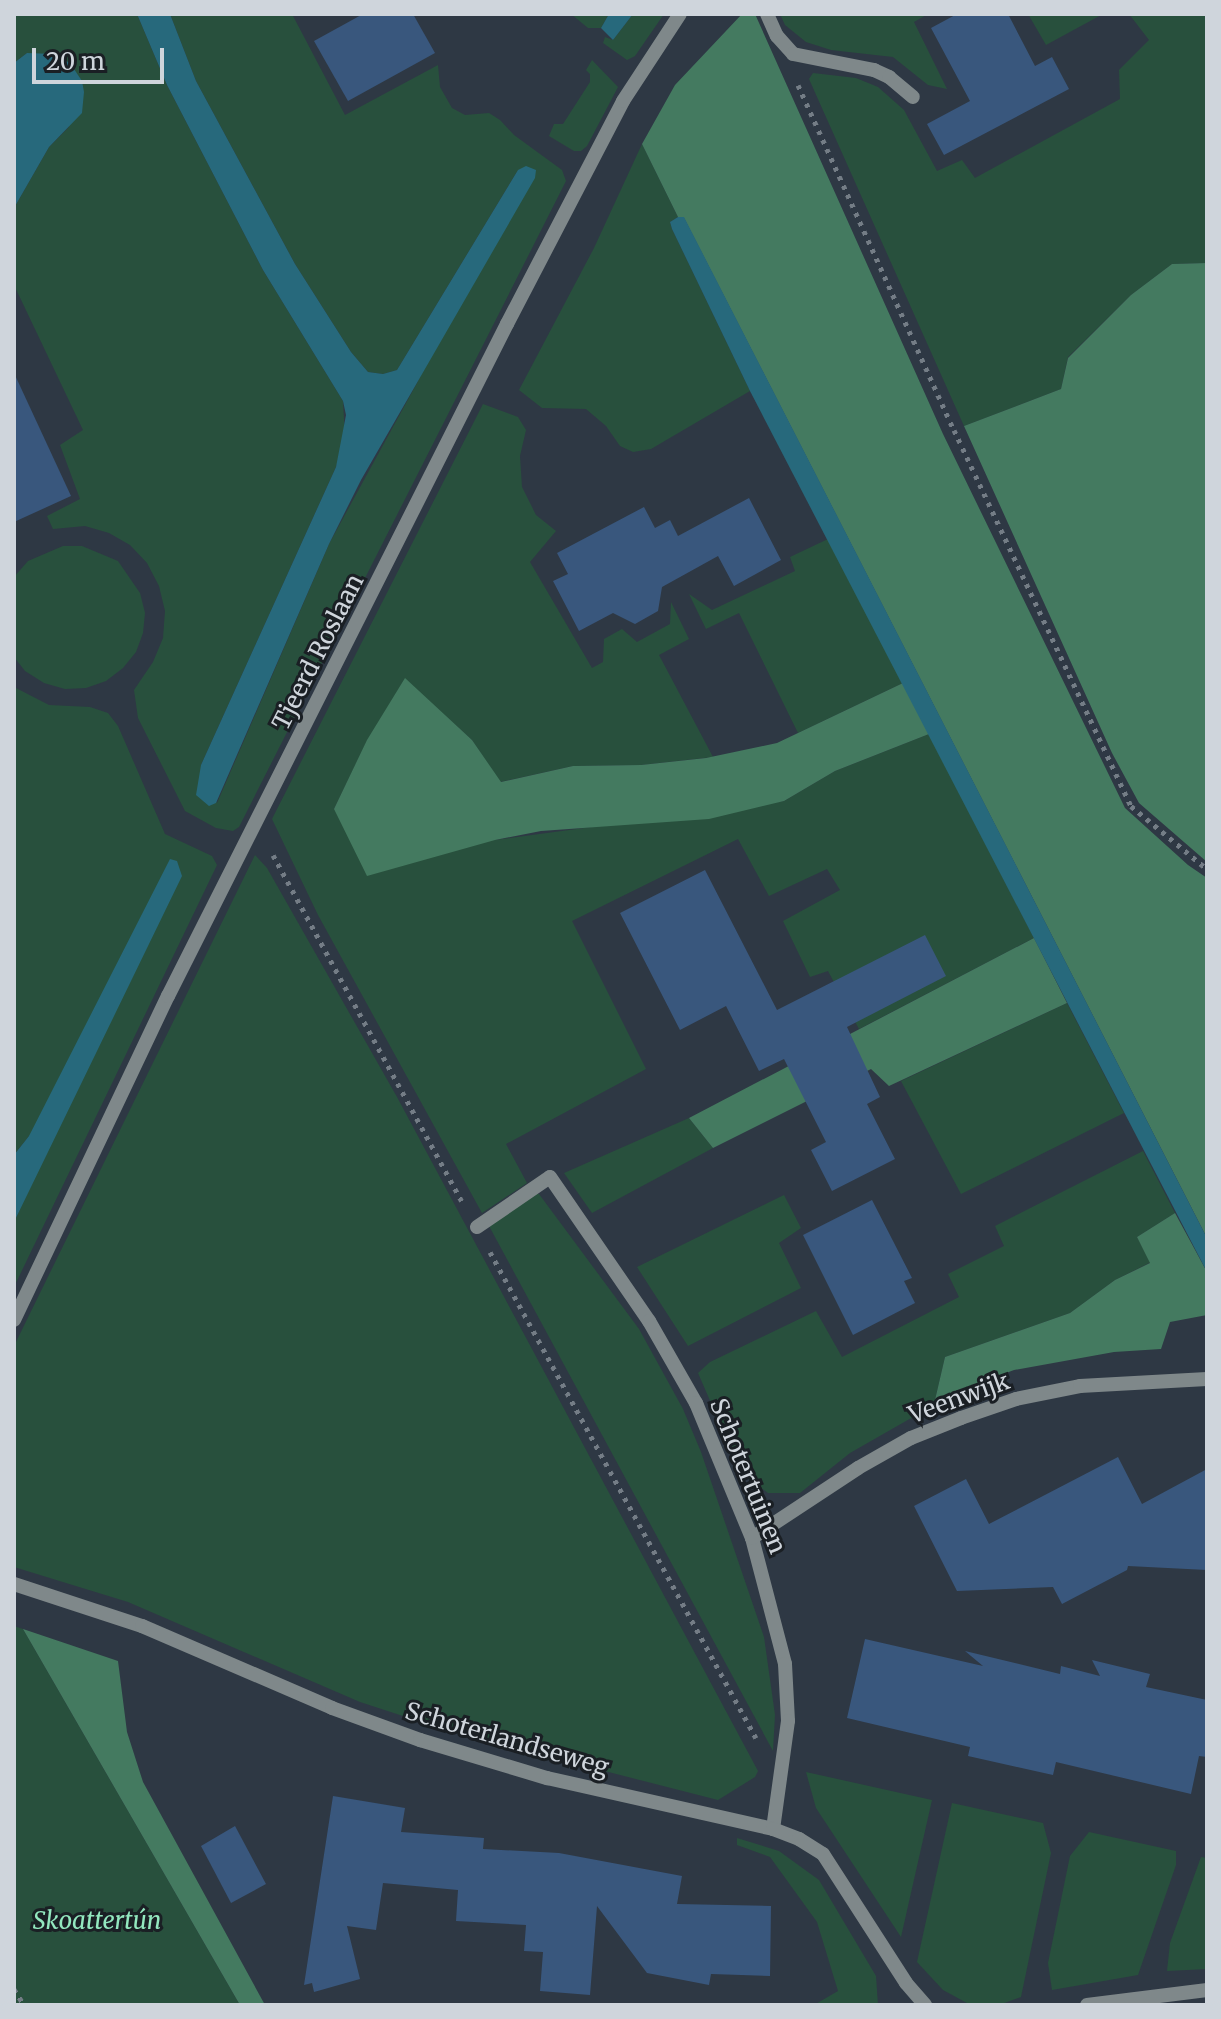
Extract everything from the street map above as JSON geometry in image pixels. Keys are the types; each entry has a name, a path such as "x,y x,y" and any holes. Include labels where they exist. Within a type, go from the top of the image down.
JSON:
{"street":[{"name":"Tjeerd Roslaan","path":"14,1320 168,996 609,129 680,14"},
{"path":"767,14 777,36 793,54 874,70 889,77 913,97"},
{"name":"Schotertuinen","path":"477,1227 550,1177 621,1278 681,1373 734,1488 752,1538 785,1664 788,1721 782,1784 773,1829"},
{"name":"Veenwijk","path":"752,1538 858,1468 911,1438 961,1418 1016,1399 1080,1386 1207,1379"},
{"name":"Schoterlandseweg","path":"14,1584 142,1626 332,1708 420,1740 547,1778 773,1829 799,1839 823,1854 906,1983 925,2005"},
{"path":"1087,2005 1207,1990"}],"path":[{"path":"777,36 947,416 1131,806 1207,869"},
{"path":"256,825 782,1784"},
{"path":"14,1989 24,2005"}],"green space":[{"path":"14,14 137,14 167,85 263,270 343,401 345,437 336,467 201,765 217,803 329,544 417,383 518,170 397,370 383,374 368,372 351,352 295,264 196,81 170,14 292,14 345,115 438,65 440,87 452,108 465,115 489,113 500,120 514,135 562,170 566,181 239,827 233,831 216,828 185,811 138,718 134,690 153,662 163,638 165,611 159,586 147,563 130,545 109,533 85,526 53,529 47,516 80,499 60,445 83,430 14,285 14,208 49,147 69,127 27,53 14,63"},
{"path":"571,14 609,14 601,28 588,28"},
{"path":"633,14 664,14 635,56 627,60 603,43 605,37 613,40"},
{"path":"742,14 755,14 943,434 1125,808 1188,865 1207,878 1207,1238 684,218 678,217 642,144 675,85"},
{"path":"780,14 928,14 914,22 947,89 928,85 893,57 831,50 806,42 785,25"},
{"path":"1028,14 1103,14 1046,45"},
{"path":"1129,14 1205,14 1207,263 1172,264 1131,295 1068,357 1061,389 964,426 809,79 813,73 856,78 878,87 904,110 937,171 962,160 975,178 1120,99 1119,70 1149,40"},
{"path":"592,60 618,87 587,146 581,151 574,151 549,136 554,124 563,124 590,82 590,74 586,70"},
{"path":"642,144 678,217 670,222 672,229 750,391 651,449 633,452 620,446 606,426 586,409 542,408 519,390 594,248"},
{"path":"1207,263 1207,862 1139,803 1112,753 964,426 1061,389 1068,358 1131,295 1172,264"},
{"path":"483,404 518,417 526,430 520,456 522,487 536,515 556,531 530,562 592,668 603,662 604,639 622,629 637,642 670,624 671,602 689,639 659,655 713,757 641,765 573,766 500,782 472,740 405,679 367,741 334,809 495,840 784,801 835,771 929,734 1034,938 859,1029 828,971 810,977 783,921 840,890 827,869 769,896 738,839 572,921 646,1069 506,1144 527,1183 482,1213 318,915 272,819"},
{"path":"828,539 903,683 798,733 739,613 706,629 689,594 712,610 795,571 790,557"},
{"path":"63,546 82,546 118,561 140,593 145,613 143,633 136,652 123,668 106,681 86,688 65,689 44,683 25,671 14,657 14,577 28,561"},
{"path":"405,678 472,740 501,782 573,766 641,765 706,758 777,743 903,683 929,734 835,771 784,801 709,819 541,831 495,840 367,876 334,809 367,740"},
{"path":"14,687 49,705 90,707 108,713 118,726 165,834 212,856 217,865 14,1287 14,1222 30,1187 29,1136 14,1155"},
{"path":"255,855 267,868 397,1097 758,1771 755,1777 718,1800 452,1732 360,1702 128,1602 14,1567 14,1346"},
{"path":"1034,938 1067,1003 889,1086 871,1069 713,1148 689,1118"},
{"path":"1067,1003 1124,1113 961,1194 901,1081"},
{"path":"689,1118 713,1148 592,1213 564,1173"},
{"path":"1143,1151 1175,1213 1137,1237 1151,1262 1115,1280 1070,1313 945,1357 935,1400 920,1413 850,1453 800,1493 768,1493 742,1474 698,1373 710,1362 816,1311 842,1357 959,1297 948,1274 1004,1246 995,1226"},
{"path":"533,1194 539,1194 639,1329 683,1409 701,1452 764,1637 775,1715 773,1751 489,1226"},
{"path":"784,1195 801,1228 779,1243 801,1288 688,1346 637,1267"},
{"path":"1175,1213 1207,1272 1207,1315 1170,1322 1161,1349 1114,1352 1014,1370 935,1400 945,1357 1070,1313 1115,1280 1150,1263 1137,1237"},
{"name":"Skoattertún","path":"14,1626 23,1629 240,2005 14,2005"},
{"path":"23,1629 118,1661 127,1732 143,1782 265,2005 240,2005"},
{"path":"806,1772 932,1800 901,1937 816,1808"},
{"path":"952,1803 1043,1823 1051,1853 1021,1997 999,2005 967,2003 943,1990 917,1962"},
{"path":"1089,1832 1176,1851 1176,1865 1138,1975 1052,1990 1048,1963 1070,1856"},
{"path":"737,1838 779,1851 819,1880 876,1976 878,2005 814,2005 838,1991 817,1922 770,1857 737,1845"},
{"path":"1201,1857 1207,1858 1207,1969 1167,1971 1170,1943"}],"water":[{"path":"137,14 170,14 196,81 295,264 351,352 368,372 383,374 397,370 518,170 526,166 536,170 535,178 361,480 329,544 216,803 209,806 196,795 201,765 336,467 346,415 343,401 263,270 167,85"},
{"path":"609,14 633,14 613,40 601,28"},
{"path":"27,53 54,54 70,63 82,81 84,92 82,113 49,147 14,208 14,63"},
{"path":"684,217 1207,1238 1207,1272 750,391 672,229 670,222"},
{"path":"170,859 177,861 182,876 14,1222 14,1155 29,1136"}],"building":[{"path":"363,14 413,14 435,53 348,101 314,41"},
{"path":"957,14 1008,14 1035,66 1052,57 1069,89 944,155 927,124 970,101 931,28"},
{"path":"14,373 71,496 14,522"},
{"path":"749,498 781,560 734,586 718,556 662,587 658,611 635,624 613,613 579,631 553,581 568,574 557,553 644,507 655,528 670,520 678,536"},
{"path":"705,870 777,1010 925,935 946,976 847,1027 880,1097 867,1104 895,1159 832,1191 811,1150 826,1142 784,1059 759,1071 726,1006 680,1030 620,913"},
{"path":"872,1200 912,1278 904,1281 915,1303 853,1335 803,1235"},
{"path":"1118,1457 1142,1504 1207,1469 1207,1570 1128,1566 1127,1570 1062,1604 1053,1587 957,1591 914,1506 966,1479 989,1524"},
{"path":"865,1639 983,1666 965,1651 1060,1674 1061,1666 1100,1676 1092,1660 1150,1674 1146,1687 1207,1700 1207,1757 1199,1756 1191,1794 1056,1762 1053,1775 968,1756 970,1747 847,1718"},
{"path":"333,1796 405,1808 401,1832 484,1838 483,1849 559,1853 682,1876 677,1904 771,1906 770,1976 711,1974 709,1985 647,1973 597,1906 590,1995 540,1991 543,1952 524,1951 526,1925 456,1921 458,1890 383,1883 376,1930 347,1926 360,1979 314,1992 312,1983 304,1985"},
{"path":"235,1826 266,1884 231,1903 201,1846"}]}
